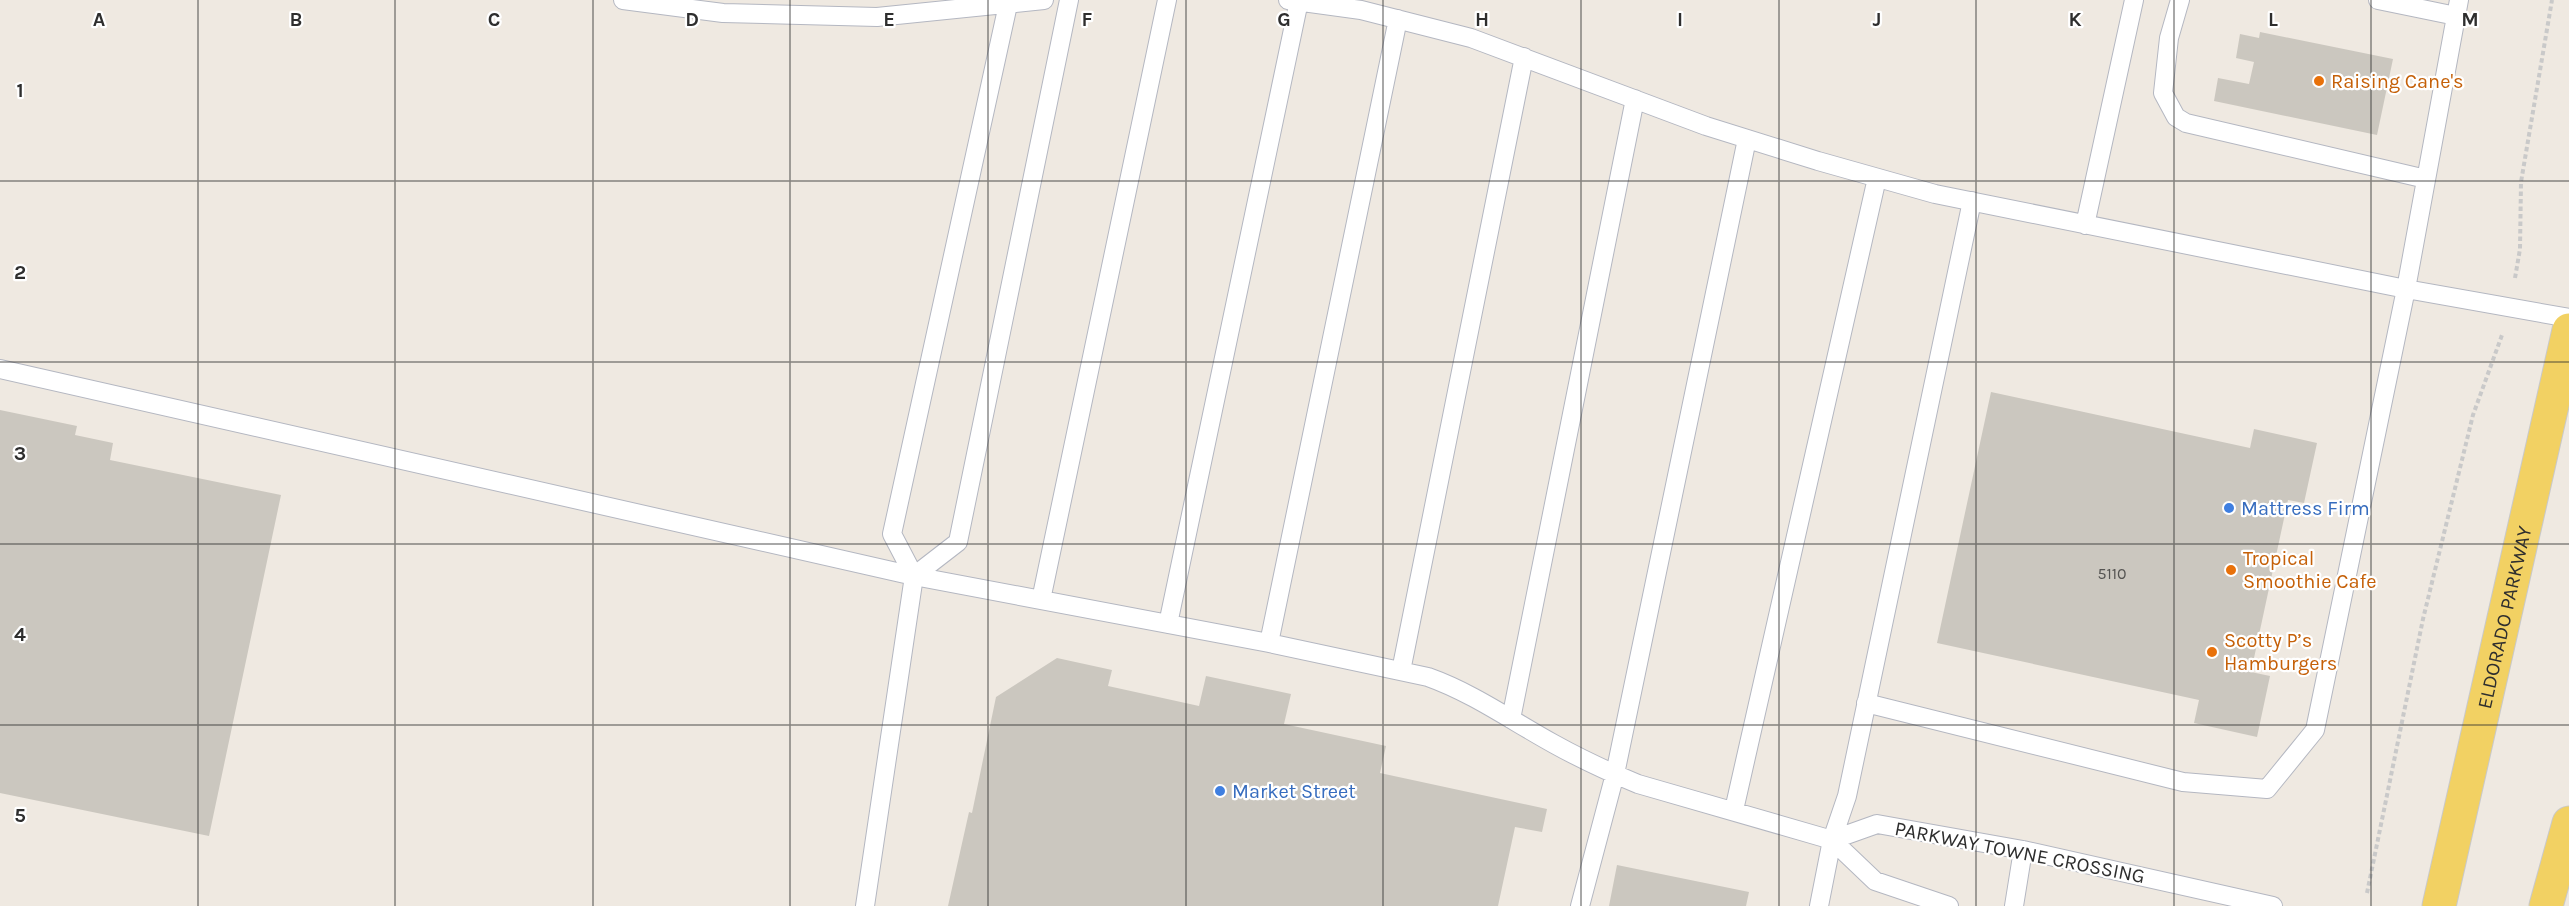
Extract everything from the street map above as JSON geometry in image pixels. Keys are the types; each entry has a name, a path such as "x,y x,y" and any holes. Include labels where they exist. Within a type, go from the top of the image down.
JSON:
{"main road":[{"name":"ELDORADO PARKWAY","path":"2439,906 2569,330"},
{"path":"2546,906 2569,823"}],"lane":[{"path":"623,0 723,13 877,17 895,8 1044,0"},
{"path":"914,576 958,542 1070,0"},
{"path":"1041,600 1167,0"},
{"path":"2085,225 2134,0"},
{"path":"2180,0 2169,38 2163,93 2176,117 2186,123 2426,179"},
{"path":"1866,704 2183,782 2267,789 2315,730 2406,289 2457,8 2378,0"},
{"path":"1168,624 1294,1 1361,10 1471,38 1747,138 1935,194 2406,289 2569,318"},
{"path":"865,906 914,576 892,534 1008,2"},
{"path":"1269,643 1398,19"},
{"path":"1401,671 1524,57"},
{"path":"1511,719 1635,99"},
{"path":"1580,906 1615,774 1747,138"},
{"path":"1734,810 1877,178"},
{"path":"1819,906 1832,840 1847,796 1972,201"},
{"path":"0,369 914,576 1269,643 1401,671 1451,686 1553,744 1638,784 1832,840 1875,881 1949,906"},
{"name":"PARKWAY TOWNE CROSSING","path":"1832,840 1877,824 2023,849 2273,906"},
{"path":"2014,906 2023,849"}],"path":[{"path":"2367,893 2423,619 2473,415 2498,350 2509,307 2520,249 2521,182 2552,0"}],"building":[{"name":"Raising Cane's","path":"2260,32 2393,59 2377,135 2214,101 2218,78 2249,84 2254,62 2236,58 2240,34 2259,38"},
{"path":"1991,392 2250,448 2254,429 2317,443 2304,503 2288,500 2251,672 2270,676 2257,737 2194,723 2199,700 1937,643"},
{"path":"0,410 77,426 75,435 113,443 110,460 281,495 209,836 0,793"},
{"name":"Market Street","path":"1057,658 1112,670 1108,686 1199,706 1206,676 1291,694 1284,724 1386,746 1380,773 1547,809 1542,832 1515,827 1498,906 948,906 969,812 972,813 996,697"},
{"path":"1617,865 1749,892 1746,906 1609,906"}],"place":[{"name":"Raising Cane's","path":"2319,81"},
{"name":"Mattress Firm","path":"2229,508"},
{"name":"Tropical Smoothie Cafe","path":"2231,570"},
{"name":"Scotty P’s Hamburgers","path":"2212,652"},
{"name":"Market Street","path":"1220,791"}]}
